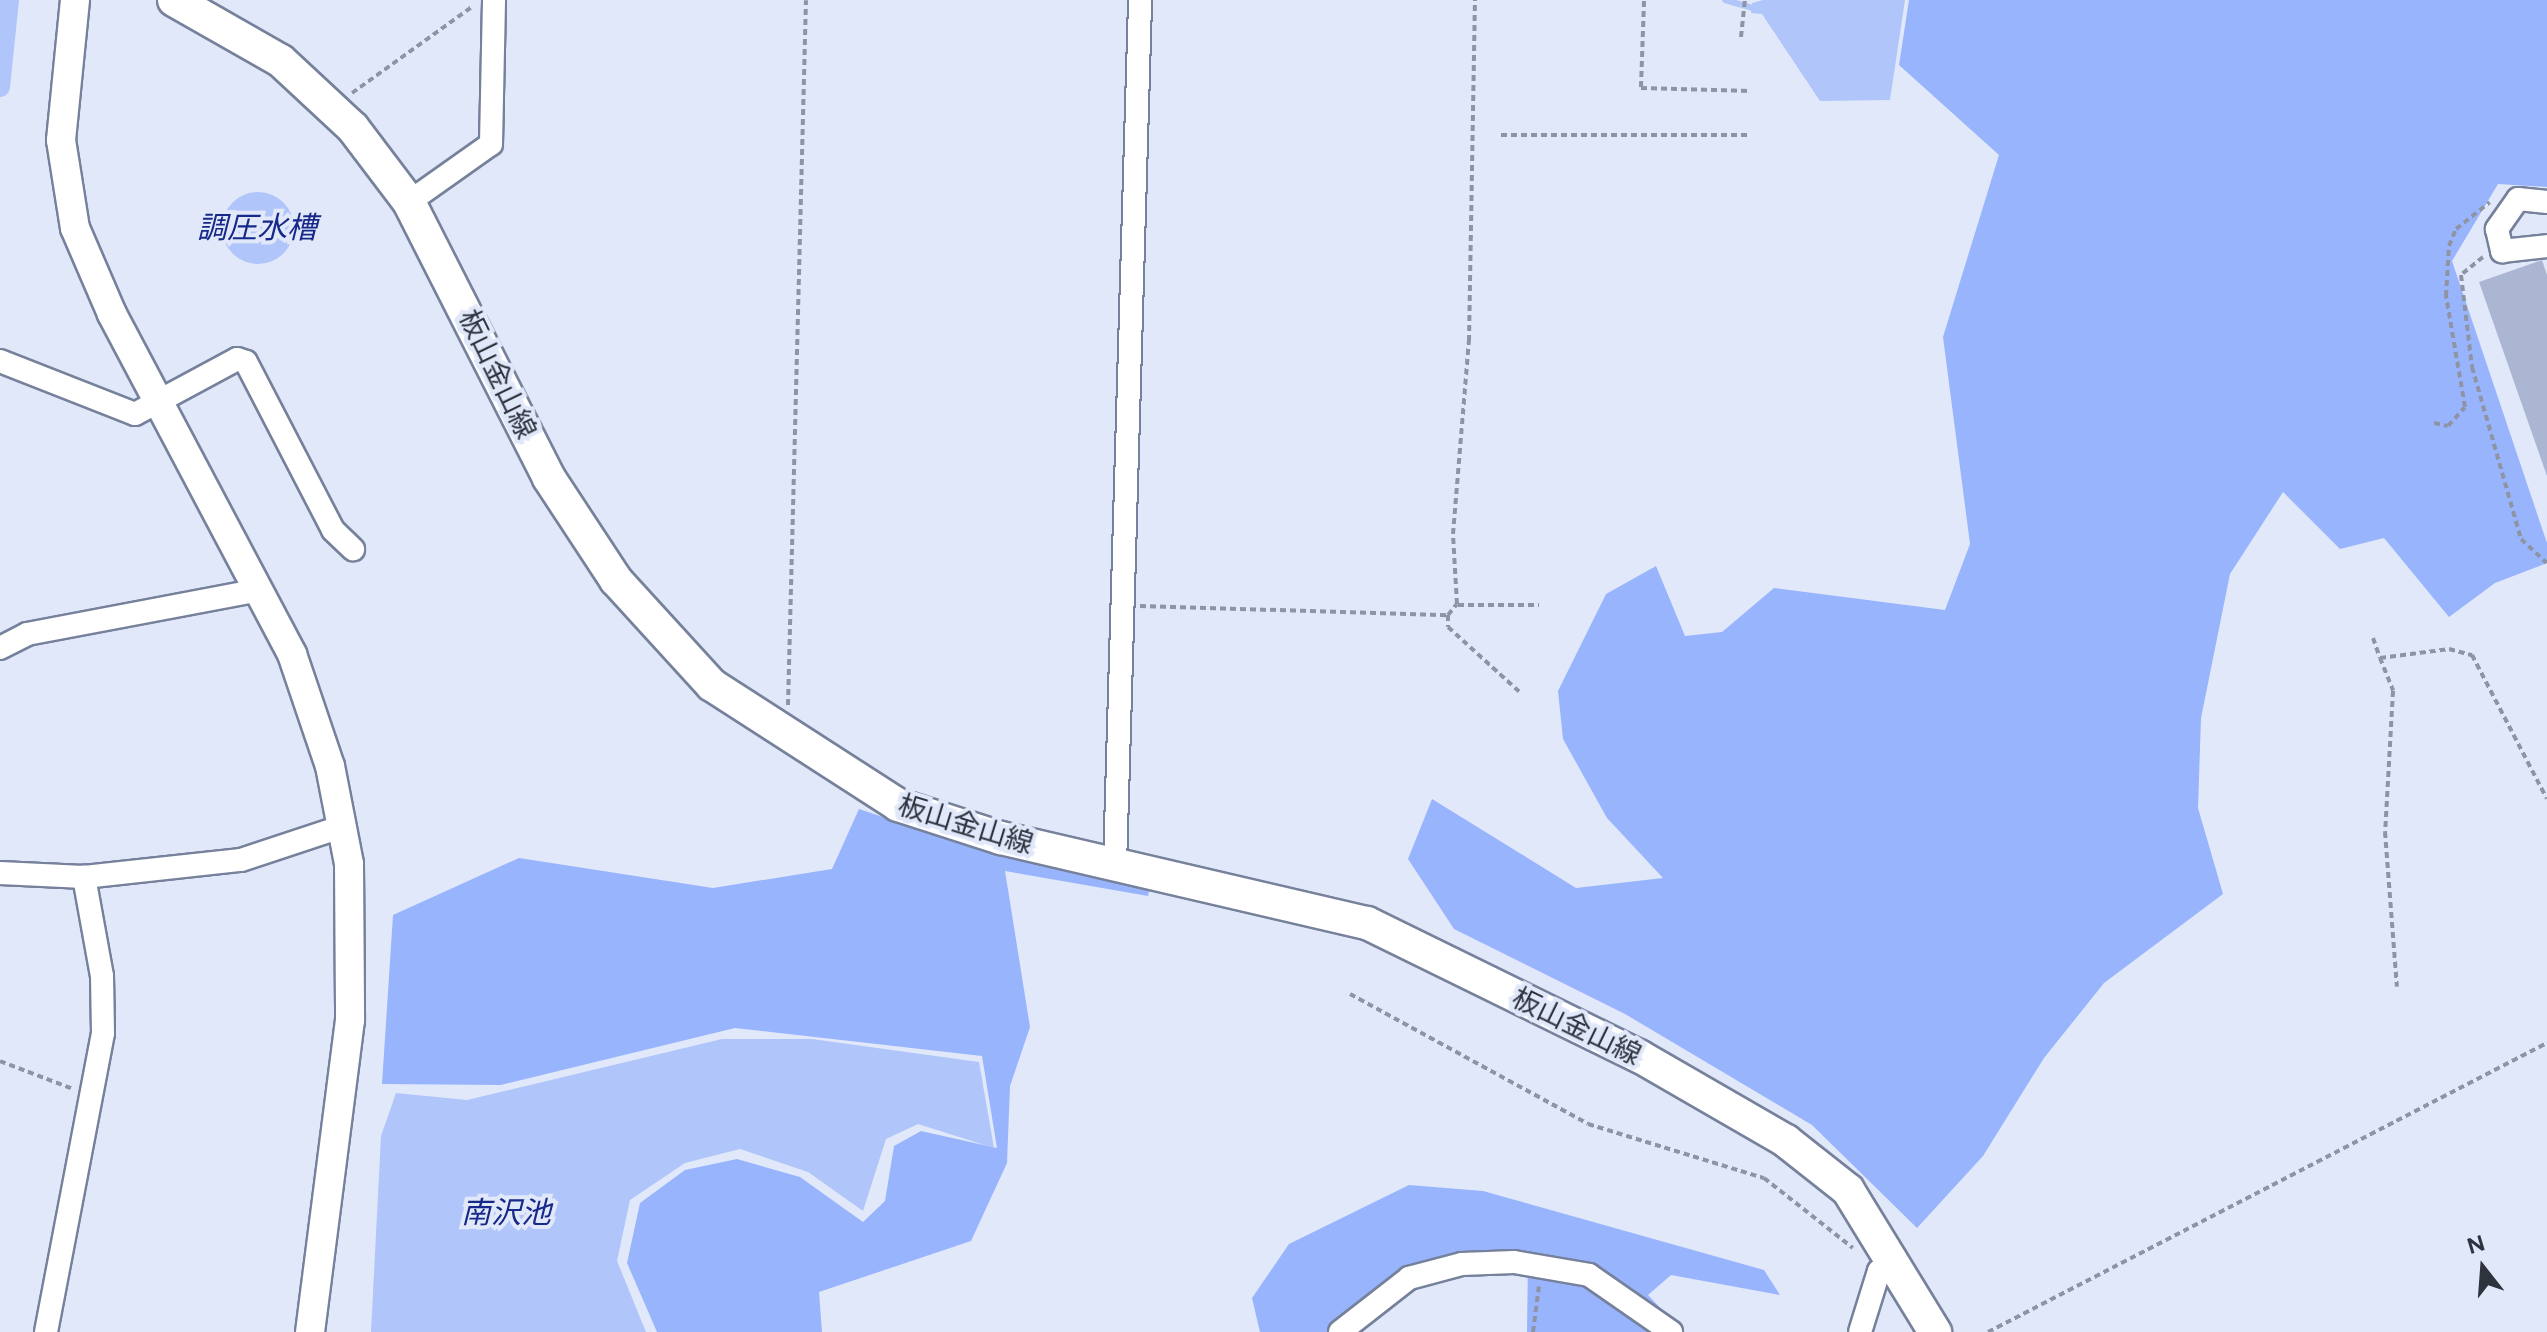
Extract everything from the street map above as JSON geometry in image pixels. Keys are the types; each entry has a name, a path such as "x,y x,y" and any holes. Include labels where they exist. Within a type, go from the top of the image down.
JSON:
{"main road":[{"name":"板山金山線","path":"174,0 281,61 353,128 409,202 549,478 616,580 712,685 898,805 1115,865 1245,889 1367,923 1639,1056 1786,1141 1848,1190 1887,1264 1935,1332"}],"street":[{"path":"75,0 61,140 66,197 88,265 259,590 312,706 341,827 352,893 350,1020 310,1332"},
{"path":"409,202 491,144 494,0"},
{"path":"1115,865 1126,606 1140,0"},
{"path":"2547,202 2518,199 2498,221 2502,251 2547,246"},
{"path":"0,361 135,414 237,359 246,362 333,530 353,549"},
{"path":"0,648 27,634 259,590"},
{"path":"0,873 84,877 241,860 341,827"},
{"path":"46,1332 91,1094 102,989 84,877"},
{"path":"1340,1332 1386,1291 1433,1269 1541,1264 1589,1275 1665,1329"},
{"path":"1860,1332 1887,1264"}],"path":[{"path":"352,93 482,0"},
{"path":"788,705 806,0"},
{"path":"1475,0 1469,341 1453,534 1457,604 1448,615 1448,627 1522,694"},
{"path":"1741,37 1745,0"},
{"path":"1644,1 1641,88 1751,91"},
{"path":"1501,135 1751,135"},
{"path":"2434,423 2448,426 2465,407 2446,296 2449,246 2480,207 2518,199"},
{"path":"2502,251 2461,275 2462,311 2506,496 2521,539 2547,563"},
{"path":"1457,604 1539,605"},
{"path":"1126,606 1448,615"},
{"path":"2373,638 2393,691 2385,832 2397,987"},
{"path":"2380,658 2449,649 2472,655 2547,799"},
{"path":"1350,994 1588,1124 1764,1178 1887,1264"},
{"path":"1988,1332 2547,1043"},
{"path":"0,1061 91,1094"},
{"path":"1533,1332 1541,1264"}],"shaded area":[{"path":"1909,0 2547,0 2547,187 2498,184 2452,261 2547,543 2547,563 2495,583 2449,617 2384,538 2340,549 2283,492 2230,574 2201,718 2198,808 2223,894 2104,983 2044,1058 1983,1156 1917,1228 1812,1125 1625,1014 1454,929 1408,859 1432,799 1576,888 1663,878 1607,818 1563,739 1558,691 1606,594 1656,566 1685,636 1722,632 1774,588 1945,610 1970,544 1943,337 1999,155 1899,65"},
{"path":"859,809 975,848 1150,886 1148,896 1005,871 1030,1027 1010,1086 1007,1163 971,1241 819,1292 822,1332 657,1332 627,1263 640,1203 685,1170 737,1159 800,1177 863,1222 885,1201 894,1146 921,1131 997,1148 982,1056 735,1028 501,1085 382,1084 393,915 519,858 713,888 832,869"},
{"path":"1409,1185 1483,1191 1764,1270 1780,1295 1671,1275 1648,1295 1683,1332 1527,1332 1528,1258 1416,1269 1382,1285 1335,1332 1260,1332 1252,1298 1289,1244"}],"water":[{"path":"1763,0 1905,0 1890,100 1820,101 1762,14 1751,13 1752,3"},
{"name":"調圧水槽","path":"251,192 265,192 284,202 294,221 294,235 284,254 265,264 251,264 232,254 222,235 222,221 232,202"},
{"name":"南沢池","path":"722,1039 812,1039 979,1062 994,1148 918,1124 886,1139 863,1211 808,1172 740,1149 685,1163 630,1200 617,1261 646,1332 371,1332 381,1136 396,1093 467,1100"}],"building":[{"path":"2542,260 2547,275 2547,476 2479,282"}],"waterway":[{"path":"0,87 9,0"},
{"path":"1725,0 1757,9"}]}
